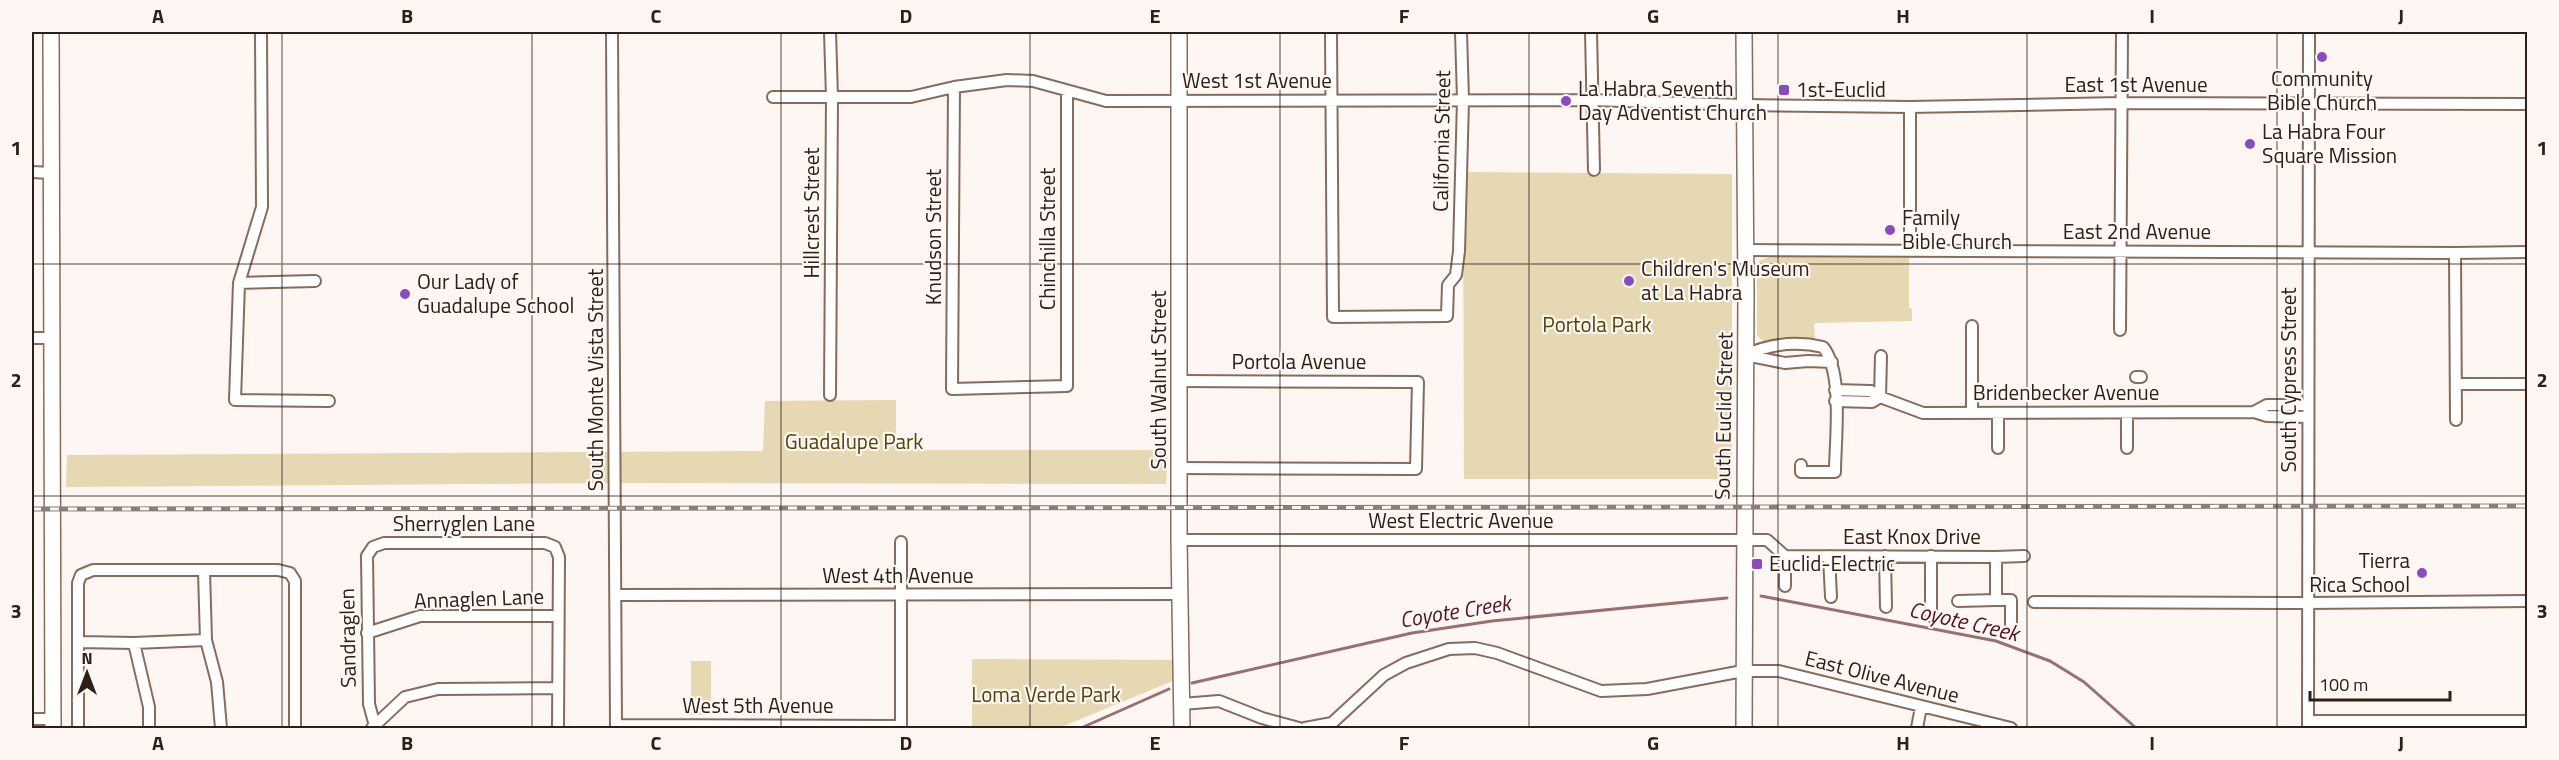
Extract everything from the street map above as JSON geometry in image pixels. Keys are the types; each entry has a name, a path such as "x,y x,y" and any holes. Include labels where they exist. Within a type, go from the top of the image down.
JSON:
{"street":[{"path":"32,719 53,724 51,32"},
{"path":"261,32 262,207 239,284 235,400 328,401"},
{"name":"South Monte Vista Street","path":"612,32 616,727"},
{"name":"Hillcrest Street","path":"830,32 832,97 830,395"},
{"name":"South Walnut Street","path":"1179,32 1179,540 1182,729"},
{"path":"1331,32 1332,100"},
{"name":"California Street","path":"1332,100 1333,317 1446,316 1448,285 1456,275 1459,251 1463,100 1461,32"},
{"path":"1591,32 1594,170"},
{"name":"South Euclid Street","path":"1744,32 1746,250 1744,729"},
{"path":"2120,330 2122,32"},
{"name":"South Cypress Street","path":"2308,725 2309,32"},
{"name":"West 1st Avenue","path":"773,97 911,97 954,87 1007,80 1033,81 1106,101 1591,100 1744,105"},
{"name":"Knudson Street","path":"954,87 952,388 1067,386"},
{"name":"Chinchilla Street","path":"1067,92 1067,386"},
{"name":"East 1st Avenue","path":"1744,105 1910,107 2120,104 2528,104"},
{"path":"1910,107 1910,251"},
{"path":"32,172 51,173"},
{"name":"East 2nd Avenue","path":"1746,250 2455,254 2528,252"},
{"path":"2455,254 2456,420"},
{"path":"239,284 315,281"},
{"path":"1972,327 1972,413"},
{"path":"32,338 51,338"},
{"path":"1745,355 1764,346 1789,344 1817,346 1824,347 1832,362 1835,395 1835,472 1802,472 1802,465"},
{"path":"1745,355 1785,363 1832,362"},
{"path":"1880,397 1881,356"},
{"name":"Portola Avenue","path":"1179,468 1416,469 1418,382 1180,381"},
{"path":"2456,384 2528,384"},
{"name":"Bridenbecker Avenue","path":"1835,395 1872,402 1880,397 1923,413 2254,412 2267,416 2308,417"},
{"name":"Bridenbecker Avenue","path":"2254,412 2267,405 2308,405"},
{"path":"1998,413 1998,448"},
{"path":"2127,413 2127,448"},
{"name":"West Electric Avenue","path":"1179,540 1743,540"},
{"path":"1743,540 1767,540 1785,556 1785,586"},
{"path":"901,542 901,727"},
{"name":"Sherryglen Lane","path":"373,547 384,543 545,543 555,547 559,557 558,616"},
{"name":"Sandraglen","path":"373,547 367,556 367,633 369,704 375,728"},
{"name":"East Knox Drive","path":"1785,556 1996,557 1996,600"},
{"path":"1829,556 1831,597"},
{"path":"1884,556 1886,607"},
{"path":"1931,556 1931,616"},
{"path":"1996,557 2024,556"},
{"path":"78,729 78,583 81,575 93,570 278,570 290,573 295,581 295,729"},
{"path":"204,571 206,640 217,682 221,729"},
{"name":"West 4th Avenue","path":"617,595 1180,594"},
{"path":"1958,601 2011,600 2011,633"},
{"path":"2034,602 2528,601"},
{"name":"Annaglen Lane","path":"367,633 420,616 558,616"},
{"path":"558,616 558,729"},
{"path":"79,642 134,643 206,640"},
{"path":"134,643 149,707 149,729"},
{"name":"East Olive Avenue","path":"1305,729 1332,723 1384,675 1406,663 1449,649 1475,648 1497,653 1601,691 1647,689 1743,671 1779,671 2011,729"},
{"path":"375,728 405,697 421,692 438,689 557,688"},
{"path":"1182,704 1219,701 1262,718 1299,729"},
{"path":"1917,729 1921,707"},
{"path":"2308,725 2528,721"},
{"name":"West 5th Avenue","path":"616,727 901,727"}],"green space":[{"name":"Portola Park","path":"1463,172 1732,174 1732,479 1464,479"},
{"path":"1769,257 1909,257 1909,308 1912,309 1912,321 1816,323 1814,324 1815,339 1793,338 1772,342 1764,341 1757,335 1757,268 1759,261"},
{"name":"Guadalupe Park","path":"896,400 896,450 1168,450 1166,484 627,483 66,487 67,455 763,451 765,401"},
{"name":"Loma Verde Park","path":"972,659 1179,660 1180,678 1059,728 972,728"},
{"path":"691,661 711,661 711,715 691,715"}],"waterway":[{"name":"Coyote Creek","path":"1761,596 1996,641 2050,661 2084,682 2136,728"},
{"name":"Coyote Creek","path":"1192,683 1412,633 1492,621 1727,598"},
{"name":"Coyote Creek","path":"1081,728 1169,689"}],"railway":[{"path":"32,509 2528,506"}],"place":[{"name":"Community Bible Church","path":"2322,57"},
{"name":"1st-Euclid","path":"1784,90"},
{"name":"La Habra Seventh Day Adventist Church","path":"1566,101"},
{"name":"La Habra Four Square Mission","path":"2250,144"},
{"name":"Family Bible Church","path":"1890,230"},
{"name":"Children's Museum at La Habra","path":"1629,281"},
{"name":"Our Lady of Guadalupe School","path":"405,294"},
{"name":"Euclid-Electric","path":"1757,564"},
{"name":"Tierra Rica School","path":"2422,573"}]}
